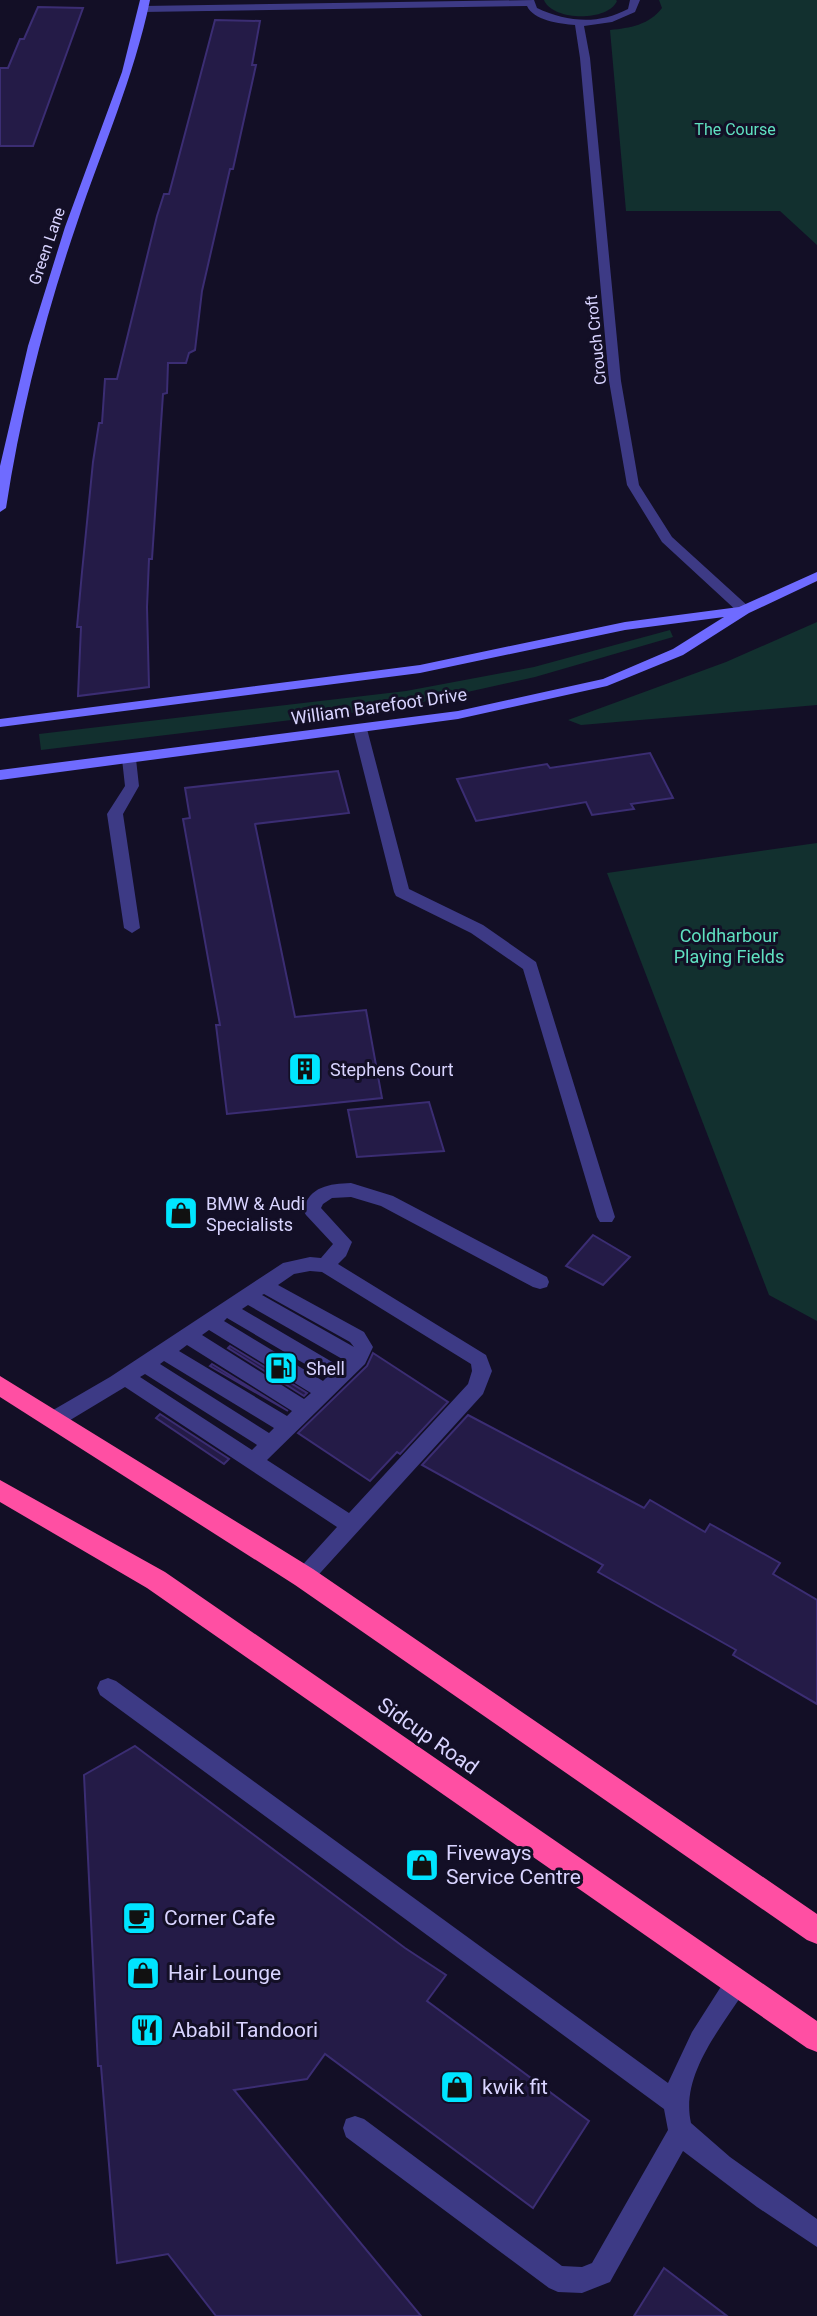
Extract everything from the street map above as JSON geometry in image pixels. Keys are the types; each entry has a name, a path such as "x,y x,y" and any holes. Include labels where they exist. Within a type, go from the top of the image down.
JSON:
{"highway":[{"path":"0,1385 304,1577 817,1930"},
{"name":"Sidcup Road","path":"0,1490 156,1580 817,2038"}],"street":[{"path":"144,4 528,1 533,10 544,16 579,23 623,16 632,10 635,0"},
{"name":"Green Lane","path":"0,508 6,460 41,313 119,94 144,4"},
{"name":"Crouch Croft","path":"579,23 585,58 615,381 633,485 667,539 744,610"},
{"name":"William Barefoot Drive","path":"0,775 457,715 607,682 678,652 744,610 817,576"},
{"name":"William Barefoot Drive","path":"0,723 420,669 625,626 744,610"},
{"path":"360,729 402,892 477,929 530,966 606,1217"},
{"path":"130,759 132,786 115,814 132,928"},
{"path":"325,1265 341,1251 343,1242 312,1210 315,1200 329,1191 351,1190 387,1201 540,1282"},
{"path":"55,1419 125,1377 289,1268 310,1264 325,1265 478,1360 482,1371 476,1388 304,1577"},
{"path":"253,1461 358,1359 364,1347 357,1337 255,1290"},
{"path":"227,1309 340,1376"},
{"path":"209,1321 324,1391"},
{"path":"188,1336 305,1409"},
{"path":"164,1351 288,1426"},
{"path":"145,1364 271,1444"},
{"path":"125,1377 351,1525"},
{"path":"108,1688 676,2104"},
{"path":"737,1982 702,2038 679,2084 676,2104 681,2131 708,2156 817,2234"},
{"path":"355,2128 558,2279 582,2280 601,2273 681,2131"}],"green space":[{"path":"544,0 617,1 603,13 580,16 558,12"},
{"name":"The Course","path":"659,0 817,0 817,245 780,211 626,211 610,30 645,22 662,8"},
{"path":"817,622 817,705 581,725 568,720 726,662"},
{"path":"670,630 673,637 535,677 400,707 41,750 39,734 406,691 534,667"},
{"name":"Coldharbour Playing Fields","path":"817,843 817,1321 769,1295 607,873"}],"building":[{"path":"38,7 83,8 33,146 0,146 0,68 8,68"},
{"path":"215,20 260,21 252,65 256,65 202,291 195,350 189,353 186,363 168,363 167,393 163,394 152,559 149,559 149,687 78,696 81,627 77,627 93,462 99,423 102,423 105,379 117,379 157,216 164,194 169,194"},
{"path":"650,753 673,798 631,804 634,809 592,815 586,802 476,821 457,779 547,764 550,768"},
{"path":"338,771 349,813 255,824 295,1017 366,1010 382,1098 227,1114 216,1025 220,1025 183,819 190,818 185,788"},
{"path":"429,1102 444,1151 357,1157 348,1110"},
{"path":"593,1235 630,1257 603,1285 566,1266"},
{"path":"230,1346 307,1393 304,1396 228,1348"},
{"name":"Shell","path":"373,1353 448,1402 400,1454 397,1452 370,1481 298,1433 367,1366"},
{"path":"212,1364 288,1411 210,1366"},
{"path":"160,1414 229,1459 224,1464 156,1418"},
{"path":"468,1415 644,1508 650,1500 705,1532 710,1524 780,1563 773,1574 817,1600 817,1704 733,1655 736,1650 598,1572 603,1565 422,1465"},
{"path":"135,1746 405,1948 446,1975 427,2001 589,2121 533,2208 325,2054 307,2079 234,2090 421,2316 216,2316 168,2254 117,2263 101,2066 98,2066 84,1775"},
{"path":"664,2268 727,2316 634,2316"}],"place":[{"name":"Stephens Court","path":"305,1069"},
{"name":"BMW & Audi Specialists","path":"181,1213"},
{"name":"Shell","path":"281,1368"},
{"name":"Fiveways Service Centre","path":"422,1865"},
{"name":"Corner Cafe","path":"139,1918"},
{"name":"Hair Lounge","path":"143,1973"},
{"name":"Ababil Tandoori","path":"147,2030"},
{"name":"kwik fit","path":"457,2087"}]}
